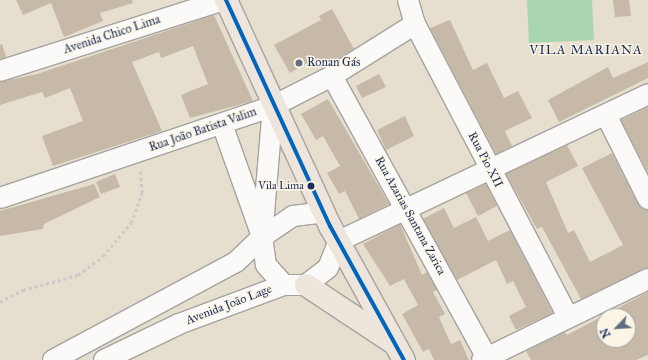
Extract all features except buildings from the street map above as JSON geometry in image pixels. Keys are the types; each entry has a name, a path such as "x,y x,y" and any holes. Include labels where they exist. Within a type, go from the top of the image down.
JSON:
{"main road":[{"path":"225,0 273,106 324,212 399,352"},
{"path":"306,285 399,352"}],"street":[{"name":"Avenida Chico Lima","path":"0,71 225,0"},
{"name":"Rua Pio XII","path":"408,0 414,24 568,318"},
{"name":"Rua João Batista Valim","path":"0,198 141,152 273,106 332,76 414,24"},
{"name":"Rua Azarias Santana Zarica","path":"332,76 407,210 484,359"},
{"path":"306,285 328,268 339,241 407,210 648,94"},
{"path":"262,236 273,106"},
{"path":"606,115 648,199"},
{"path":"222,124 262,236 266,266 284,285"},
{"path":"53,360 236,262 262,236 293,216 324,212"},
{"path":"484,359 648,279"},
{"name":"Avenida João Lage","path":"104,360 179,324 284,285 306,285"}],"path":[{"path":"0,302 23,290 78,276 103,256 130,223 142,193 141,152"}],"green space":[{"path":"527,0 592,0 594,40 529,43"}],"transit line":[{"path":"226,0 330,226 404,360"}],"place":[{"name":"Ronan Gás","path":"299,63"},
{"name":"Vila Lima","path":"311,186"}],"district":[{"name":"VILA MARIANA","path":"586,50"}]}
